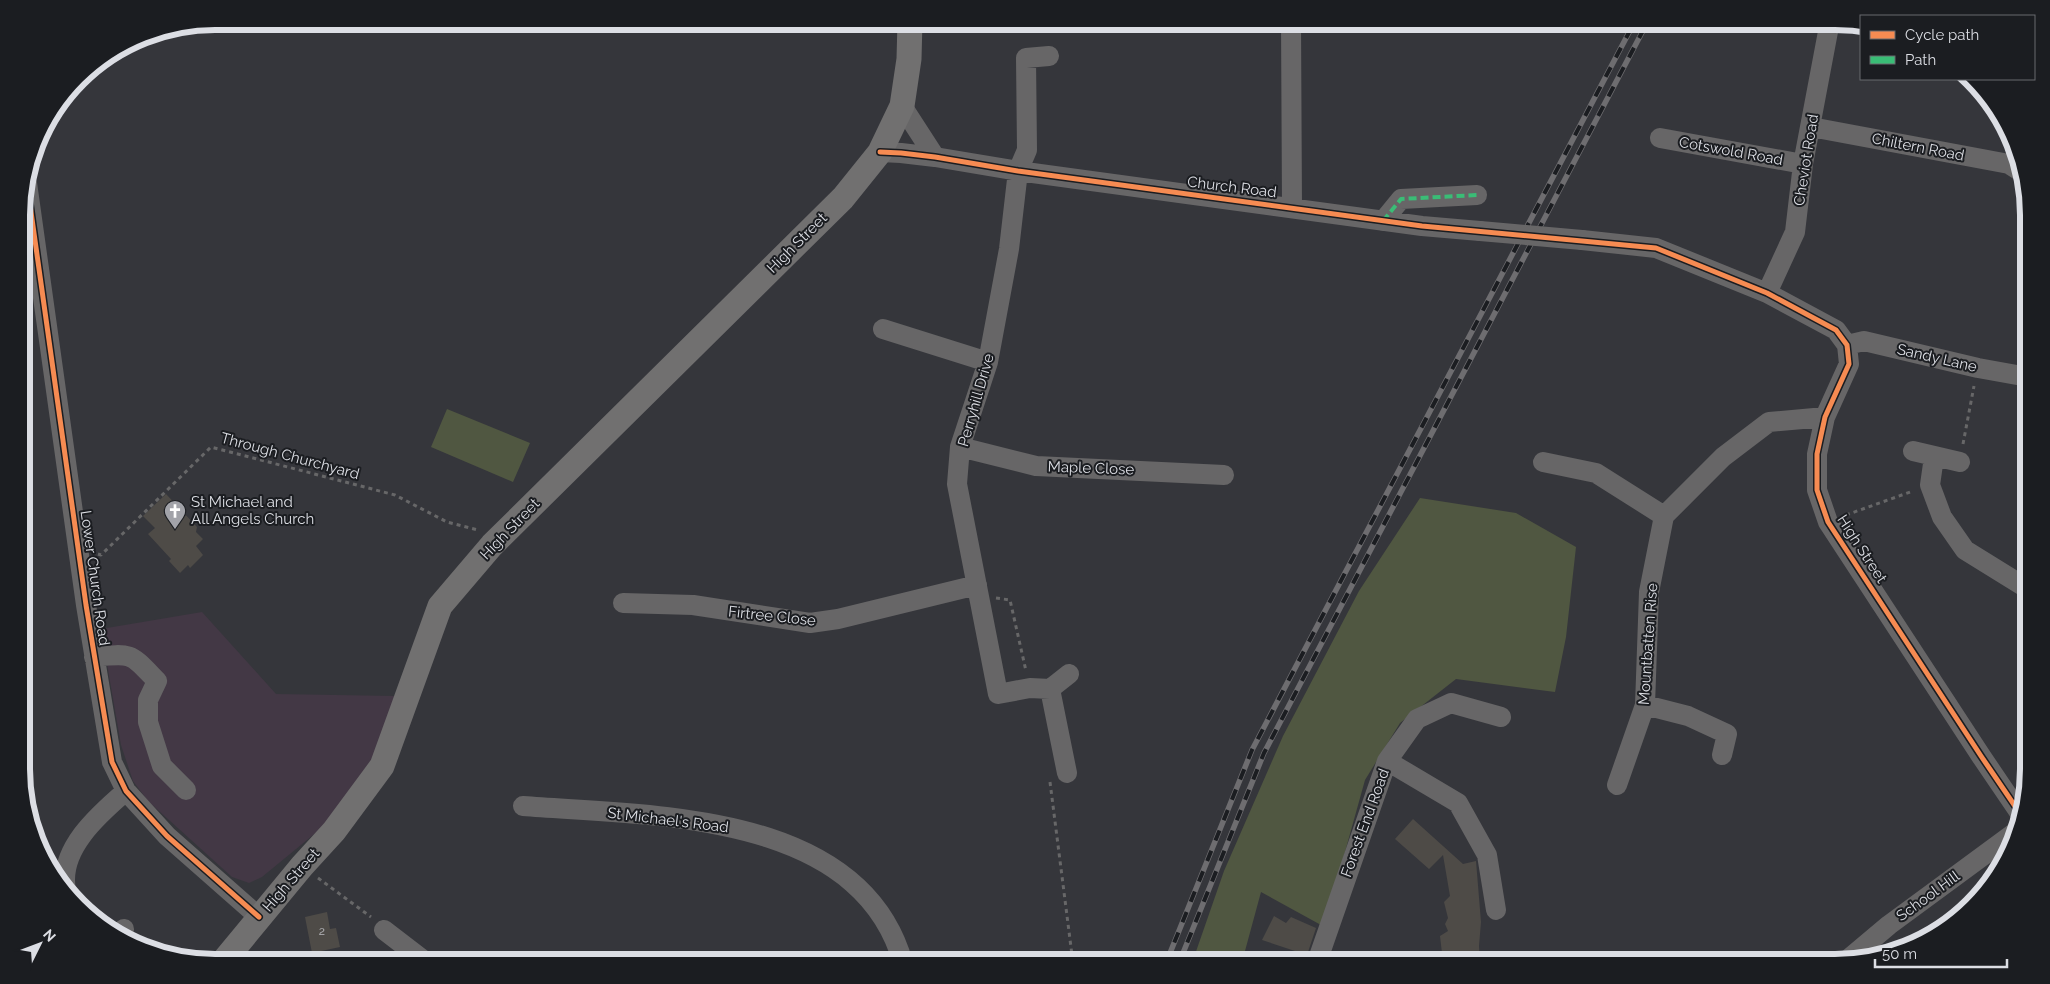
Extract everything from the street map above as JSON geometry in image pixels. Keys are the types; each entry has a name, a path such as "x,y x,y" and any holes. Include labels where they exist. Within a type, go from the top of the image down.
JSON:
{"main road":[{"name":"High Street","path":"229,954 259,916 334,831 382,766 440,606 502,536 836,205 880,152 902,106 910,30"}],"street":[{"path":"1291,30 1292,208"},
{"name":"Cheviot Road","path":"1767,293 1796,232 1803,164 1828,30"},
{"name":"Perryhill Drive","path":"1049,56 1026,58 1027,150 1018,171 1010,249 988,362 960,447 958,484 998,694 1030,688 1050,689"},
{"path":"902,106 935,157"},
{"name":"Chiltern Road","path":"1811,127 2009,164 2014,168"},
{"name":"Cotswold Road","path":"1660,138 1803,164"},
{"name":"Church Road","path":"880,152 901,152 1018,171 1383,221 1656,248 1767,293"},
{"path":"1383,221 1401,199 1477,195"},
{"name":"Lower Church Road","path":"30,204 94,657 112,762 126,791 168,836 259,916"},
{"path":"1767,293 1836,330 1847,345"},
{"path":"883,329 988,362"},
{"name":"Sandy Lane","path":"1847,345 1864,341 2020,376"},
{"name":"High Street","path":"1847,345 1849,364 1825,417 1817,454 1817,490 1828,522 1980,756 2016,807"},
{"path":"1544,462 1596,473 1664,516 1724,457 1769,422 1825,417"},
{"name":"Maple Close","path":"960,447 1036,466 1224,475"},
{"path":"1913,451 1960,462"},
{"path":"1934,457 1930,485 1942,516 1964,550 2020,583"},
{"name":"Mountbatten Rise","path":"1617,785 1645,705 1649,592 1664,516"},
{"name":"Firtree Close","path":"623,603 693,605 810,623 838,619 977,585"},
{"path":"94,657 124,654 136,660 157,681 148,700 148,722 162,766 186,790"},
{"path":"1059,779 1050,689 1069,674"},
{"name":"Forest End Road","path":"1321,954 1387,762 1417,719 1451,702 1501,718"},
{"path":"1645,705 1688,716 1727,734 1722,754"},
{"path":"1387,762 1458,804 1487,855 1496,910"},
{"path":"64,877 66,863 76,844 94,822 126,791"},
{"name":"St Michael's Road","path":"523,806 669,817 740,830 781,842 825,861 848,878 872,901 899,947 901,954"},
{"name":"School Hill","path":"1856,952 1889,925 2007,837"},
{"path":"384,930 415,954"}],"path":[{"path":"1960,462 1978,368"},
{"path":"1828,522 1930,485"},
{"path":"1059,779 1072,954"},
{"path":"302,866 374,920 384,930"}],"shaded area":[{"path":"202,612 276,694 395,696 372,761 324,826 262,877 249,883 232,877 148,801 133,781 121,745 101,629"}],"green space":[{"path":"447,409 530,443 513,482 431,447"},
{"path":"1420,498 1516,513 1576,547 1566,637 1555,692 1456,679 1400,723 1365,780 1333,895 1321,925 1261,892 1244,954 1195,954 1224,871 1283,736 1359,591"}],"building":[{"name":"St Michael and All Angels Church","path":"166,494 197,527 196,532 203,539 196,546 203,555 190,568 188,565 180,573 169,561 171,559 148,534 155,528 143,516"},
{"path":"1413,819 1463,864 1476,861 1481,922 1480,954 1442,954 1440,936 1448,931 1445,924 1448,918 1444,902 1450,896 1443,855 1429,869 1395,839"},
{"path":"327,912 330,929 336,928 340,947 312,953 305,917"},
{"path":"1274,916 1286,923 1291,917 1316,928 1307,954 1262,940"}],"railway":[{"path":"1170,954 1252,750 1630,30"},
{"path":"1183,954 1264,753 1643,30"}],"marked path":[{"path":"1383,221 1401,199 1477,195"}],"cycle path":[{"path":"880,152 935,157 1018,171 1422,226 1656,248 1767,293 1836,330 1847,345 1849,364 1825,417 1817,454 1817,490 1828,522 2016,807"},
{"path":"30,204 86,605 112,762 126,791 167,836 259,917"}],"place":[{"name":"St Michael and All Angels Church","path":"175,530"}]}
